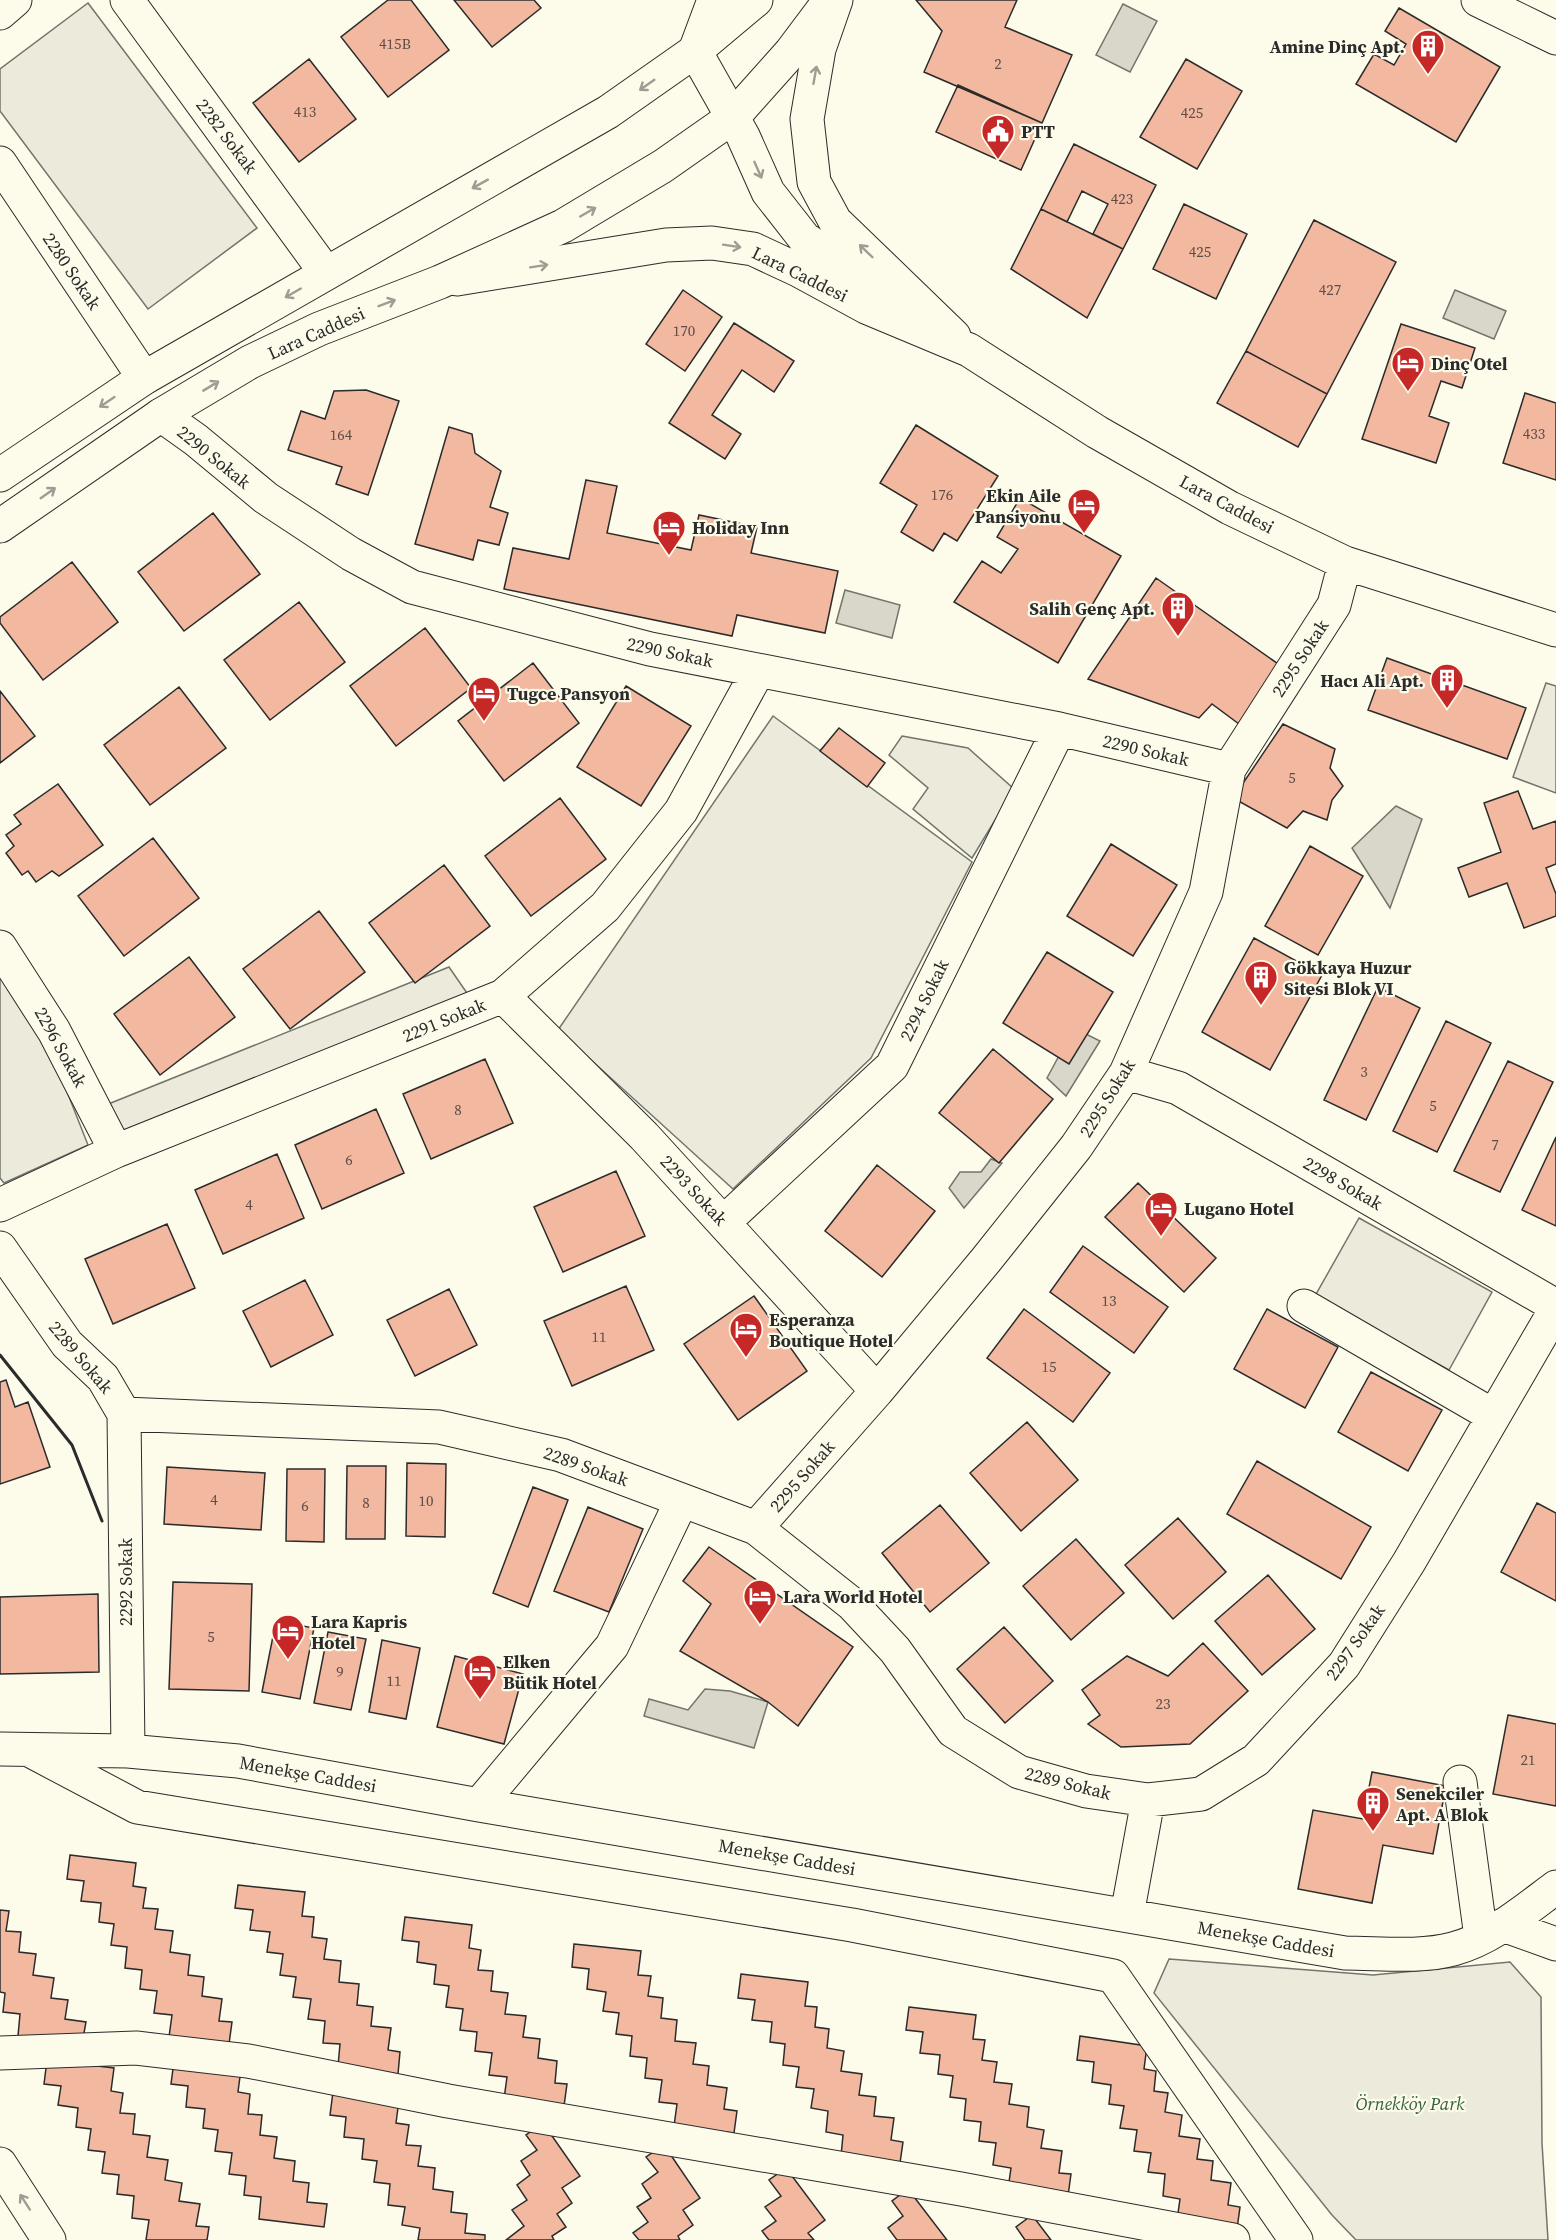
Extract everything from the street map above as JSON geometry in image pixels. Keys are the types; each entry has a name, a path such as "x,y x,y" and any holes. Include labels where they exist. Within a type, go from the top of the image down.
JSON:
{"street":[{"path":"0,13 15,0"},
{"name":"2282 Sokak","path":"127,0 326,273"},
{"path":"695,51 714,0"},
{"path":"0,475 144,378 608,112 695,51 756,0"},
{"path":"440,282 563,226 663,166 733,117 791,51 830,0"},
{"path":"836,0 819,49 807,119 814,182 835,221 969,350"},
{"path":"1478,0 1556,38"},
{"path":"695,51 733,117 768,192 804,238 885,296 969,350"},
{"name":"2280 Sokak","path":"0,164 144,378"},
{"name":"Lara Caddesi","path":"0,526 161,415 250,362 309,334 440,282 666,245 712,243 753,249 798,270 866,307 969,350 1097,432 1230,508 1345,563 1556,630"},
{"name":"2290 Sokak","path":"161,415 196,440 266,498 351,554 412,587 650,649 1059,729 1229,769"},
{"name":"2295 Sokak","path":"756,1528 877,1391 1076,1147 1126,1073 1206,892 1229,769 1334,605 1345,563"},
{"name":"2291 Sokak","path":"0,1205 116,1151 503,996 605,907 681,811 758,670"},
{"name":"2294 Sokak","path":"724,1222 892,1066 1059,729"},
{"name":"2296 Sokak","path":"0,947 54,1031 116,1151"},
{"name":"2293 Sokak","path":"503,996 644,1136 877,1391"},
{"name":"2298 Sokak","path":"1126,1073 1178,1088 1556,1307"},
{"name":"2289 Sokak","path":"0,1248 67,1344 103,1378 123,1414 439,1427 561,1455 681,1502 756,1528 852,1604 895,1650 953,1731 1018,1772 1086,1791 1148,1800"},
{"path":"1304,1306 1492,1415"},
{"name":"2297 Sokak","path":"1148,1800 1201,1794 1256,1760 1344,1665 1409,1562 1556,1307"},
{"name":"2292 Sokak","path":"123,1414 128,1750"},
{"path":"479,1805 612,1646 681,1502"},
{"path":"15,1750 137,1807 852,1925 1113,1976 1296,2240"},
{"name":"Menekşe Caddesi","path":"15,1750 128,1750 238,1761 479,1805 1345,1953 1427,1953 1454,1949 1492,1931 1556,1887"},
{"path":"1460,1782 1492,1931 1556,1944"},
{"path":"1127,1915 1148,1800"},
{"path":"0,2053 136,2048 248,2061 448,2101 961,2189 1233,2240"},
{"path":"0,2164 49,2240"}],"green space":[{"path":"88,3 257,228 148,309 0,111 0,69"},
{"path":"773,716 972,862 871,1058 733,1189 558,1030"},
{"path":"0,976 47,1041 88,1145 4,1183 0,1178"},
{"path":"1359,1218 1492,1292 1449,1370 1315,1296"},
{"name":"Örnekköy Park","path":"1169,1959 1373,1975 1510,1962 1541,1997 1542,2143 1548,2240 1356,2240 1332,2215 1154,1993"}],"shaded area":[{"path":"1123,4 1157,21 1130,72 1096,55"},
{"path":"1455,290 1506,311 1494,339 1443,318"},
{"path":"845,590 900,605 892,638 836,623"},
{"path":"1546,683 1556,686 1556,793 1513,777"},
{"path":"902,736 968,748 1014,789 972,858 913,809 928,788 889,755"},
{"path":"1396,806 1422,819 1390,908 1352,848"},
{"path":"449,967 469,996 117,1139 101,1107"},
{"path":"1074,1028 1100,1041 1066,1096 1047,1078"},
{"path":"991,1159 1002,1163 964,1208 949,1188 960,1172 981,1172"},
{"path":"705,1689 730,1691 768,1702 754,1748 644,1716 649,1699 688,1710"}],"building":[{"path":"388,0 411,0 449,50 388,97 341,37"},
{"path":"454,0 534,0 541,8 492,47"},
{"path":"916,0 1017,0 1005,27 1072,55 1042,123 924,72 942,31"},
{"name":"Amine Dinç Apt.","path":"1399,8 1500,67 1456,142 1356,84 1374,54 1394,65 1406,44 1385,31"},
{"path":"309,59 356,119 299,162 253,103"},
{"path":"1186,59 1242,91 1197,169 1140,137"},
{"path":"958,85 1042,123 1021,170 936,132"},
{"path":"1074,144 1156,185 1123,249 1093,234 1108,204 1082,191 1067,222 1041,209"},
{"path":"1184,204 1247,234 1216,299 1153,269"},
{"path":"1041,209 1123,249 1087,318 1011,269"},
{"path":"1314,220 1396,262 1327,394 1246,351"},
{"path":"683,290 722,317 685,371 646,344"},
{"path":"734,323 794,361 774,392 742,370 712,415 741,434 725,459 669,423"},
{"name":"Dinç Otel","path":"1401,324 1475,348 1462,388 1441,381 1429,416 1449,423 1436,463 1362,439"},
{"path":"1246,351 1327,394 1298,447 1217,403"},
{"path":"366,390 399,401 368,495 336,484 342,467 288,450 301,411 325,419 334,391"},
{"path":"1525,393 1556,403 1556,480 1503,463"},
{"path":"916,425 998,476 957,541 944,533 933,551 901,532 917,505 880,483"},
{"path":"449,427 472,434 475,453 501,471 490,507 508,513 499,545 478,540 473,560 415,544"},
{"name":"Holiday Inn","path":"586,480 617,486 607,533 691,550 699,515 757,527 751,553 838,571 825,633 737,615 732,636 504,589 513,548 569,559"},
{"path":"1020,498 1121,556 1058,663 954,602 982,561 1001,573 1018,549 997,537"},
{"path":"213,513 260,574 184,631 138,572"},
{"path":"72,562 118,622 43,680 0,623 0,617"},
{"name":"Salih Genç Apt.","path":"1156,578 1281,666 1239,724 1212,704 1199,718 1088,679"},
{"path":"299,602 345,662 270,720 224,660"},
{"path":"425,628 471,688 396,746 350,686"},
{"name":"Hacı Ali Apt.","path":"1387,658 1526,708 1507,759 1368,710"},
{"path":"533,663 579,723 504,781 458,721"},
{"path":"626,686 691,726 641,806 577,767"},
{"path":"179,687 226,748 150,805 104,745"},
{"path":"0,691 35,736 0,763"},
{"path":"1283,724 1335,749 1330,768 1343,786 1332,800 1327,820 1303,811 1287,828 1233,798"},
{"path":"839,728 885,763 867,787 820,751"},
{"path":"58,784 103,845 59,876 52,871 36,882 28,871 22,875 6,853 14,846 6,835 21,824 14,815"},
{"path":"1518,791 1533,829 1556,821 1556,864 1546,868 1556,894 1556,916 1524,928 1507,883 1469,897 1458,868 1501,852 1484,803"},
{"path":"560,798 606,859 531,916 485,856"},
{"path":"153,838 199,898 124,956 78,896"},
{"path":"1111,844 1177,885 1133,956 1067,916"},
{"path":"1310,846 1363,876 1318,955 1265,926"},
{"path":"444,865 490,926 415,983 369,923"},
{"path":"319,911 365,972 290,1029 243,969"},
{"name":"Gökkaya Huzur Sitesi Blok VI","path":"1254,938 1322,975 1270,1070 1202,1032"},
{"path":"1047,952 1113,992 1069,1064 1003,1023"},
{"path":"189,957 235,1017 160,1075 114,1014"},
{"path":"1378,987 1420,1008 1366,1120 1324,1100"},
{"path":"1446,1021 1491,1043 1437,1152 1393,1131"},
{"path":"993,1049 1053,1099 999,1163 939,1113"},
{"path":"485,1059 513,1123 431,1159 403,1094"},
{"path":"1508,1061 1553,1082 1500,1192 1454,1171"},
{"path":"376,1109 404,1173 322,1209 295,1145"},
{"path":"1556,1137 1556,1226 1522,1210"},
{"path":"277,1154 304,1218 223,1254 195,1190"},
{"path":"877,1165 935,1211 882,1277 825,1231"},
{"path":"616,1171 645,1236 563,1272 534,1207"},
{"name":"Lugano Hotel","path":"1138,1183 1216,1258 1184,1292 1105,1217"},
{"path":"167,1224 195,1288 113,1324 85,1259"},
{"path":"1083,1246 1168,1307 1134,1353 1050,1292"},
{"path":"305,1280 333,1335 271,1367 243,1311"},
{"path":"626,1286 654,1350 572,1386 544,1321"},
{"path":"449,1289 477,1345 415,1376 387,1320"},
{"name":"Esperanza Boutique Hotel","path":"754,1296 807,1371 738,1420 684,1344"},
{"path":"1024,1309 1110,1373 1073,1422 987,1358"},
{"path":"1267,1309 1338,1347 1305,1408 1234,1369"},
{"path":"1371,1372 1442,1410 1408,1471 1338,1432"},
{"path":"6,1380 15,1407 28,1402 50,1467 0,1484 0,1382"},
{"path":"1027,1422 1078,1480 1021,1531 970,1473"},
{"path":"1257,1461 1371,1527 1341,1579 1227,1514"},
{"path":"407,1463 446,1464 445,1537 406,1536"},
{"path":"347,1466 386,1466 385,1539 346,1539"},
{"path":"167,1467 265,1473 261,1530 164,1524"},
{"path":"287,1469 325,1469 324,1542 286,1541"},
{"path":"533,1487 568,1500 528,1607 493,1593"},
{"path":"1537,1503 1556,1513 1556,1601 1501,1572"},
{"path":"940,1505 989,1563 930,1612 882,1553"},
{"path":"588,1507 643,1529 609,1612 554,1591"},
{"path":"1178,1518 1226,1572 1173,1619 1125,1565"},
{"path":"1076,1539 1124,1593 1071,1640 1023,1586"},
{"name":"Lara World Hotel","path":"709,1547 853,1647 798,1726 768,1702 680,1651 711,1604 683,1581"},
{"path":"1268,1575 1315,1629 1262,1675 1215,1621"},
{"path":"173,1582 252,1584 249,1691 169,1689"},
{"path":"98,1594 99,1672 0,1674 0,1597"},
{"name":"Lara Kapris Hotel","path":"276,1621 314,1628 300,1699 262,1692"},
{"path":"1004,1627 1053,1681 1005,1723 957,1669"},
{"path":"328,1632 366,1639 351,1710 314,1703"},
{"path":"382,1640 420,1648 406,1719 369,1712"},
{"path":"1203,1643 1248,1691 1190,1744 1121,1747 1088,1724 1100,1715 1082,1690 1127,1656 1168,1676"},
{"name":"Elken Bütik Hotel","path":"455,1656 523,1674 504,1744 437,1727"},
{"path":"1508,1715 1556,1724 1556,1806 1493,1794"},
{"name":"Senekciler Apt. A Blok","path":"1372,1772 1446,1786 1433,1854 1383,1845 1372,1903 1298,1889 1313,1810 1363,1819"},
{"path":"70,1855 136,1863 133,1886 146,1888 143,1908 158,1909 155,1929 173,1931 170,1952 190,1955 188,1975 204,1977 202,1996 222,1999 219,2021 232,2022 229,2044 169,2037 172,2015 154,2013 157,1991 140,1989 142,1970 125,1968 127,1947 111,1945 114,1924 99,1922 101,1903 81,1901 84,1881 67,1879"},
{"path":"238,1885 305,1892 302,1916 314,1917 312,1937 327,1939 324,1959 341,1961 339,1982 359,1984 357,2005 373,2007 371,2026 391,2028 388,2050 400,2052 398,2074 338,2066 340,2044 323,2043 325,2021 308,2019 311,1999 293,1997 296,1977 280,1975 283,1954 267,1952 270,1932 250,1930 253,1910 235,1908"},
{"path":"0,1910 9,1911 6,1931 21,1932 19,1952 36,1954 33,1975 54,1978 51,1998 68,2000 65,2019 86,2022 82,2044 18,2036 20,2014 3,2012 5,1993 0,1992"},
{"path":"405,1917 472,1925 469,1948 481,1950 478,1970 493,1971 491,1991 508,1993 505,2014 526,2016 523,2037 540,2039 538,2058 557,2061 555,2083 567,2084 564,2106 504,2099 507,2077 489,2075 492,2053 475,2051 477,2032 460,2030 463,2009 446,2007 449,1986 434,1984 436,1965 417,1962 419,1942 402,1940"},
{"path":"574,1944 641,1951 638,1975 651,1976 648,1996 663,1998 661,2018 677,2020 675,2041 696,2043 693,2064 709,2066 707,2085 727,2088 724,2109 737,2111 734,2133 674,2126 677,2104 659,2102 662,2080 645,2078 647,2058 630,2056 632,2036 616,2034 619,2013 603,2011 606,1992 587,1989 589,1969 572,1967"},
{"path":"741,1974 808,1982 805,2006 817,2007 815,2027 829,2029 827,2048 844,2051 841,2071 862,2074 859,2095 876,2097 874,2116 894,2118 891,2140 903,2142 900,2163 841,2156 843,2135 826,2132 828,2111 811,2108 814,2089 796,2087 799,2067 783,2065 785,2044 770,2042 772,2022 752,2020 755,2000 738,1998"},
{"path":"909,2007 976,2015 973,2039 985,2040 982,2060 997,2062 994,2082 1012,2084 1009,2104 1029,2107 1027,2127 1044,2130 1041,2148 1062,2151 1059,2173 1071,2174 1068,2196 1008,2189 1011,2168 993,2165 996,2143 979,2141 981,2122 964,2120 966,2099 950,2097 953,2076 938,2074 940,2055 920,2053 923,2032 906,2030"},
{"path":"1080,2036 1147,2046 1144,2069 1156,2071 1154,2091 1168,2093 1165,2112 1182,2115 1179,2136 1200,2139 1197,2159 1213,2161 1211,2180 1231,2183 1228,2205 1240,2207 1237,2229 1177,2220 1180,2199 1163,2196 1165,2174 1148,2172 1151,2153 1134,2151 1137,2130 1120,2128 1124,2106 1109,2104 1111,2085 1092,2082 1094,2062 1077,2060"},
{"path":"47,2060 114,2068 111,2091 123,2093 120,2113 135,2114 133,2134 150,2136 147,2157 168,2160 165,2180 182,2183 179,2201 200,2204 196,2226 209,2227 207,2240 146,2240 149,2220 132,2218 134,2196 117,2194 119,2175 102,2173 105,2152 88,2150 91,2129 76,2127 78,2108 58,2105 61,2086 44,2084"},
{"path":"174,2061 241,2069 238,2092 250,2094 248,2114 262,2115 260,2135 277,2137 274,2158 295,2161 293,2181 309,2183 307,2202 327,2204 324,2227 259,2219 261,2197 244,2195 246,2176 229,2174 232,2153 215,2151 218,2130 203,2128 205,2109 186,2107 188,2086 171,2084"},
{"path":"333,2092 399,2100 396,2123 409,2125 406,2145 421,2146 418,2166 435,2168 433,2189 453,2192 451,2212 467,2214 465,2233 485,2235 485,2240 418,2240 420,2228 402,2225 405,2207 388,2205 390,2184 374,2182 377,2161 362,2159 364,2139 344,2137 346,2117 330,2115"},
{"path":"543,2123 580,2176 562,2188 572,2203 557,2214 566,2227 552,2236 554,2240 506,2240 524,2226 512,2210 527,2200 517,2185 530,2175 521,2161 537,2150 526,2135"},
{"path":"664,2145 700,2198 683,2210 693,2225 678,2236 680,2240 639,2240 633,2233 648,2222 637,2207 651,2198 642,2184 658,2172 646,2157"},
{"path":"786,2168 825,2220 808,2233 814,2240 769,2240 762,2231 776,2221 765,2207 781,2196 769,2180"},
{"path":"908,2189 947,2240 897,2240 888,2228 903,2216 892,2201"},
{"path":"1032,2215 1051,2240 1025,2240 1016,2227"}],"wall":[{"path":"0,1355 72,1445 102,1521"}],"place":[{"name":"Amine Dinç Apt.","path":"1428,75"},
{"name":"PTT","path":"998,160"},
{"name":"Dinç Otel","path":"1408,392"},
{"name":"Ekin Aile Pansiyonu","path":"1084,534"},
{"name":"Holiday Inn","path":"669,556"},
{"name":"Salih Genç Apt.","path":"1178,637"},
{"name":"Hacı Ali Apt.","path":"1447,709"},
{"name":"Tugce Pansyon","path":"484,722"},
{"name":"Gökkaya Huzur Sitesi Blok VI","path":"1261,1006"},
{"name":"Lugano Hotel","path":"1161,1237"},
{"name":"Esperanza Boutique Hotel","path":"746,1358"},
{"name":"Lara World Hotel","path":"760,1625"},
{"name":"Lara Kapris Hotel","path":"288,1660"},
{"name":"Elken Bütik Hotel","path":"480,1700"},
{"name":"Senekciler Apt. A Blok","path":"1373,1832"}]}
